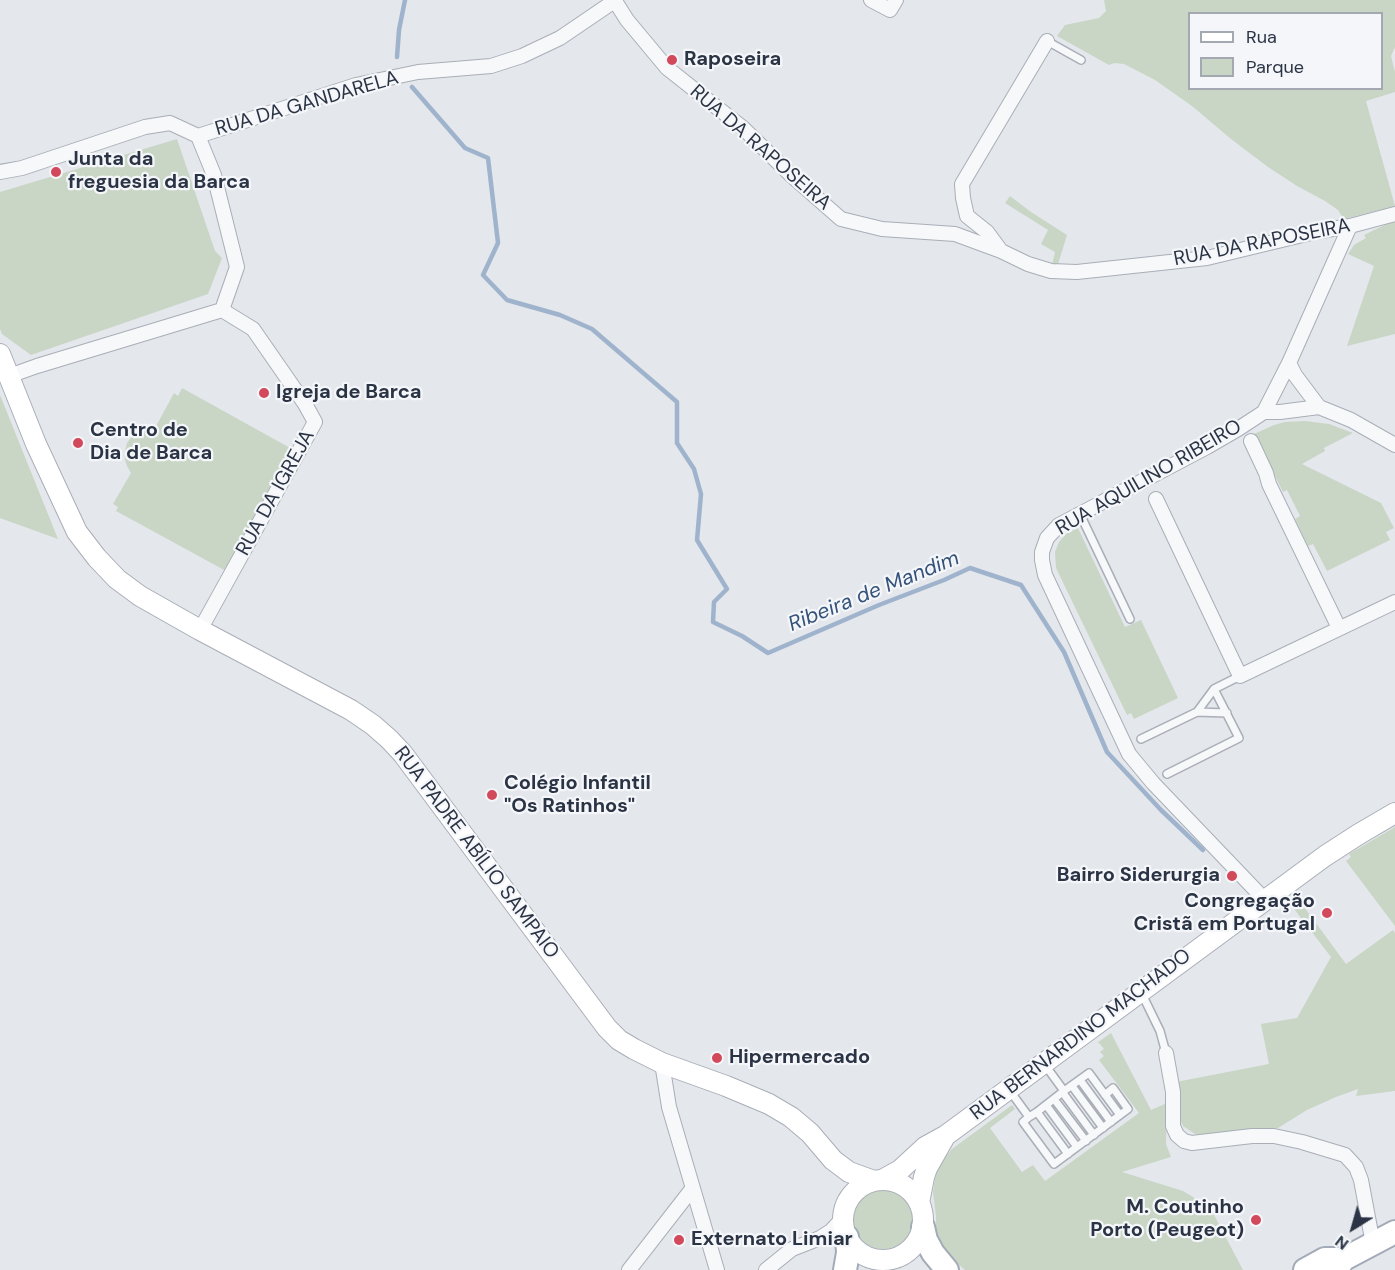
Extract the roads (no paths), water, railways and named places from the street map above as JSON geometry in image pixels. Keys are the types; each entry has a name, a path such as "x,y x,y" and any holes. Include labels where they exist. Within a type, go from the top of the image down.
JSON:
{"main road":[{"path":"845,1220 848,1253 845,1270"},
{"path":"923,1227 926,1240 933,1253 947,1270"},
{"path":"1305,1270 1325,1259 1340,1265 1395,1232"}],"street":[{"path":"871,0 890,10 896,0"},
{"name":"RUA DA GANDARELA","path":"198,136 356,85 418,72 491,66 522,56 560,38 615,1"},
{"name":"RUA DA RAPOSEIRA","path":"615,1 627,20 667,68 743,128 792,176 841,219 882,229 955,234 1028,264 1051,271 1077,272 1207,258 1395,214"},
{"path":"1001,251 987,232 967,216 962,184 1047,41"},
{"path":"0,172 22,168 146,127 170,123 198,136 214,175 237,267 222,310 9,376"},
{"name":"RUA AQUILINO RIBEIRO","path":"1265,900 1129,754 1043,567 1042,552 1047,538 1059,525 1207,447 1264,412 1289,363 1350,226"},
{"name":"RUA DA IGREJA","path":"200,630 315,422 253,329 222,310"},
{"name":"RUA PADRE ABÍLIO SAMPAIO","path":"0,354 41,455 77,531 97,558 117,579 140,596 351,710 373,725 403,754 607,1028 619,1040 662,1063 770,1104 791,1117 810,1133 832,1160"},
{"path":"1289,363 1295,375 1319,407"},
{"path":"1264,412 1319,407 1351,420 1395,445"},
{"path":"1251,441 1269,484 1339,628"},
{"path":"1156,499 1240,676 1395,602"},
{"name":"RUA BERNARDINO MACHADO","path":"878,1181 900,1170 925,1147 945,1136 1343,844 1395,813"},
{"path":"1166,1053 1173,1092 1173,1126 1177,1135 1184,1141 1192,1143 1252,1136 1274,1136 1345,1155 1356,1167 1361,1180 1372,1244"},
{"path":"662,1063 669,1107 717,1270"},
{"name":"RUA BERNARDINO MACHADO","path":"919,1203 927,1168 945,1136"},
{"path":"832,1160 849,1172 878,1181 893,1181 913,1193 923,1214 923,1227 919,1239 911,1249 895,1258 876,1259 873,1263 852,1245 845,1220 842,1187 832,1160"},
{"path":"766,1270 792,1249 820,1238 845,1220 852,1195 862,1186 878,1181"},
{"path":"629,1270 692,1189"},
{"path":"906,1270 911,1249"}],"lane":[{"path":"1047,41 1081,60"},
{"path":"1080,514 1130,619"},
{"path":"1197,712 1214,688 1240,676"},
{"path":"1167,774 1239,738 1214,688"},
{"path":"1141,739 1197,712 1227,713"},
{"path":"1141,991 1160,1031 1166,1053"},
{"path":"1043,1063 1094,1135"},
{"path":"1089,1073 1105,1095 1113,1089 1128,1109 1054,1164 1023,1122 1064,1092 1089,1073"},
{"path":"1080,1080 1111,1122"},
{"path":"1072,1086 1103,1128"},
{"path":"1008,1089 1029,1117"},
{"path":"1054,1099 1086,1141"},
{"path":"1046,1105 1077,1148"},
{"path":"1037,1112 1068,1154"}],"waterway":[{"name":"Ribeira de Mandim","path":"397,57 405,0"},
{"path":"412,87 465,148 488,158 498,243 483,275 507,300 560,315 592,329 677,402 677,443 694,469 701,494 697,540 727,589 714,602 713,622 742,636 768,653 970,568 1021,585 1064,652 1107,752 1161,810 1203,850"}],"place":[{"name":"Raposeira","path":"672,60"},
{"name":"Junta da freguesia da Barca","path":"56,172"},
{"name":"Igreja de Barca","path":"264,393"},
{"name":"Centro de Dia de Barca","path":"78,443"},
{"name":"Colégio Infantil \"Os Ratinhos\"","path":"492,795"},
{"name":"Bairro Siderurgia","path":"1232,876"},
{"name":"Congregação Cristã em Portugal","path":"1327,913"},
{"name":"Hipermercado","path":"717,1058"},
{"name":"M. Coutinho Porto (Peugeot)","path":"1256,1220"},
{"name":"Externato Limiar","path":"679,1240"}]}
